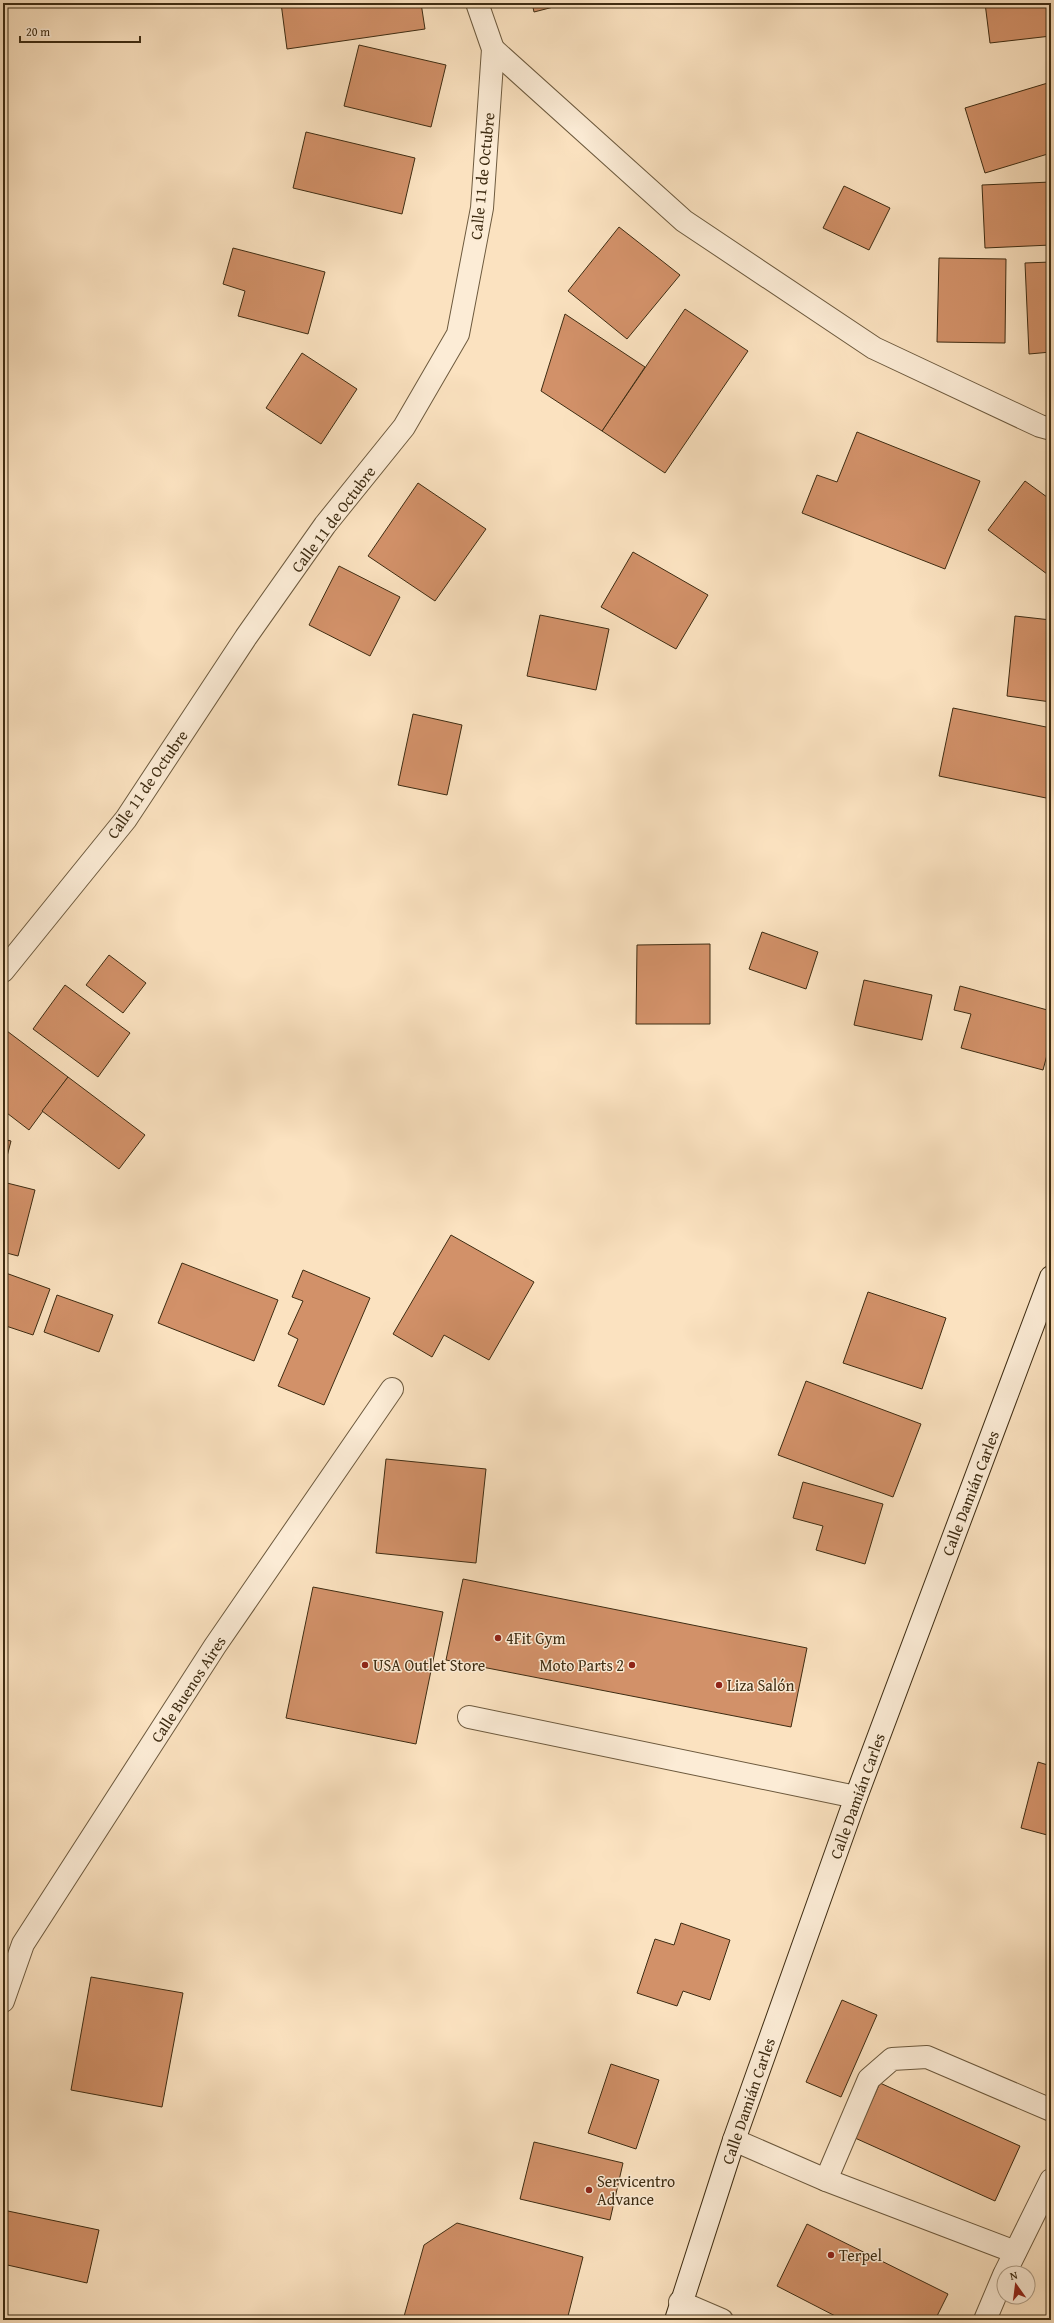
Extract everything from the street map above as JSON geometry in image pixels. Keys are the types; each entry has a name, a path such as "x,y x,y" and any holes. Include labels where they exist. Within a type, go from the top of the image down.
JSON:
{"street":[{"name":"Calle 11 de Octubre","path":"3,971 126,820 246,637 316,537 404,427 458,334 482,208 493,50 477,3"},
{"path":"493,50 684,222 874,348 1040,426 1051,429"},
{"name":"Calle Damián Carles","path":"678,2311 734,2140 856,1797 1051,1277"},
{"name":"Calle Buenos Aires","path":"3,2001 28,1938 215,1646 392,1389"},
{"path":"468,1717 856,1797"},
{"path":"826,2180 868,2079 892,2060 927,2057 1051,2110"},
{"path":"734,2140 826,2180 1015,2252"},
{"path":"1009,2265 1051,2180"},
{"path":"985,2320 996,2295"},
{"path":"678,2311 722,2320"}],"building":[{"path":"281,3 421,3 425,29 287,49"},
{"path":"532,3 569,3 534,12"},
{"path":"985,3 1051,3 1051,36 990,43"},
{"path":"359,45 446,65 431,127 344,106"},
{"path":"1051,82 1051,153 985,173 965,108"},
{"path":"306,132 415,158 402,214 293,188"},
{"path":"1051,182 1051,245 985,248 982,185"},
{"path":"844,186 890,208 869,250 823,228"},
{"path":"619,227 680,275 627,339 568,291"},
{"path":"233,248 325,272 308,334 238,316 245,291 223,284"},
{"path":"939,258 1006,259 1005,343 937,342"},
{"path":"1051,262 1051,352 1029,354 1025,263"},
{"path":"685,309 748,351 665,473 602,431"},
{"path":"565,314 645,367 602,431 541,391"},
{"path":"302,353 357,389 321,444 266,408"},
{"path":"857,432 980,481 945,569 802,513 817,475 837,482"},
{"path":"1025,481 1051,500 1051,577 988,530"},
{"path":"418,483 486,529 435,601 368,556"},
{"path":"633,552 708,595 676,649 601,607"},
{"path":"339,566 400,597 370,656 309,625"},
{"path":"540,615 609,629 596,690 527,676"},
{"path":"1015,616 1051,620 1051,702 1007,696"},
{"path":"953,708 1051,728 1051,799 939,776"},
{"path":"413,714 462,725 447,795 398,785"},
{"path":"762,932 818,952 806,989 749,969"},
{"path":"710,944 710,1024 636,1024 637,945"},
{"path":"109,955 146,983 123,1013 86,985"},
{"path":"864,980 932,995 922,1040 854,1025"},
{"path":"65,985 130,1033 98,1077 33,1029"},
{"path":"960,986 1051,1011 1051,1040 1043,1070 961,1048 971,1014 954,1010"},
{"path":"3,1028 68,1077 29,1130 3,1110"},
{"path":"68,1077 145,1135 119,1169 42,1111"},
{"path":"3,1139 11,1141 3,1172"},
{"path":"3,1182 35,1190 18,1256 3,1252"},
{"path":"451,1235 534,1282 489,1360 444,1335 432,1357 393,1334"},
{"path":"182,1263 278,1300 254,1361 158,1323"},
{"path":"303,1270 370,1298 324,1405 278,1386 298,1339 288,1334 303,1301 292,1297"},
{"path":"3,1272 50,1289 33,1335 3,1325"},
{"path":"868,1292 946,1318 922,1389 843,1363"},
{"path":"57,1295 113,1315 99,1352 44,1332"},
{"path":"806,1381 921,1424 893,1497 778,1455"},
{"path":"386,1459 486,1469 476,1563 376,1553"},
{"path":"803,1482 883,1504 865,1564 816,1550 823,1526 793,1518"},
{"path":"463,1579 807,1648 791,1727 446,1660"},
{"name":"USA Outlet Store","path":"313,1587 443,1612 416,1744 286,1718"},
{"path":"1038,1762 1051,1766 1051,1836 1021,1828"},
{"path":"681,1923 730,1940 710,2000 683,1991 677,2006 637,1993 655,1939 674,1945"},
{"path":"91,1977 183,1993 162,2107 71,2090"},
{"path":"842,2000 877,2015 841,2097 806,2082"},
{"path":"611,2064 659,2080 636,2149 588,2133"},
{"path":"880,2083 1020,2146 995,2201 855,2138"},
{"path":"534,2142 623,2163 610,2220 520,2199"},
{"path":"3,2210 99,2230 87,2283 3,2264"},
{"path":"457,2223 583,2257 567,2320 403,2320 424,2245"},
{"name":"Terpel","path":"807,2224 948,2294 935,2320 843,2320 777,2286"}],"place":[{"name":"4Fit Gym","path":"498,1638"},
{"name":"USA Outlet Store","path":"365,1665"},
{"name":"Moto Parts 2","path":"632,1665"},
{"name":"Liza Salón","path":"719,1685"},
{"name":"Servicentro Advance","path":"589,2190"},
{"name":"Terpel","path":"831,2255"}]}
